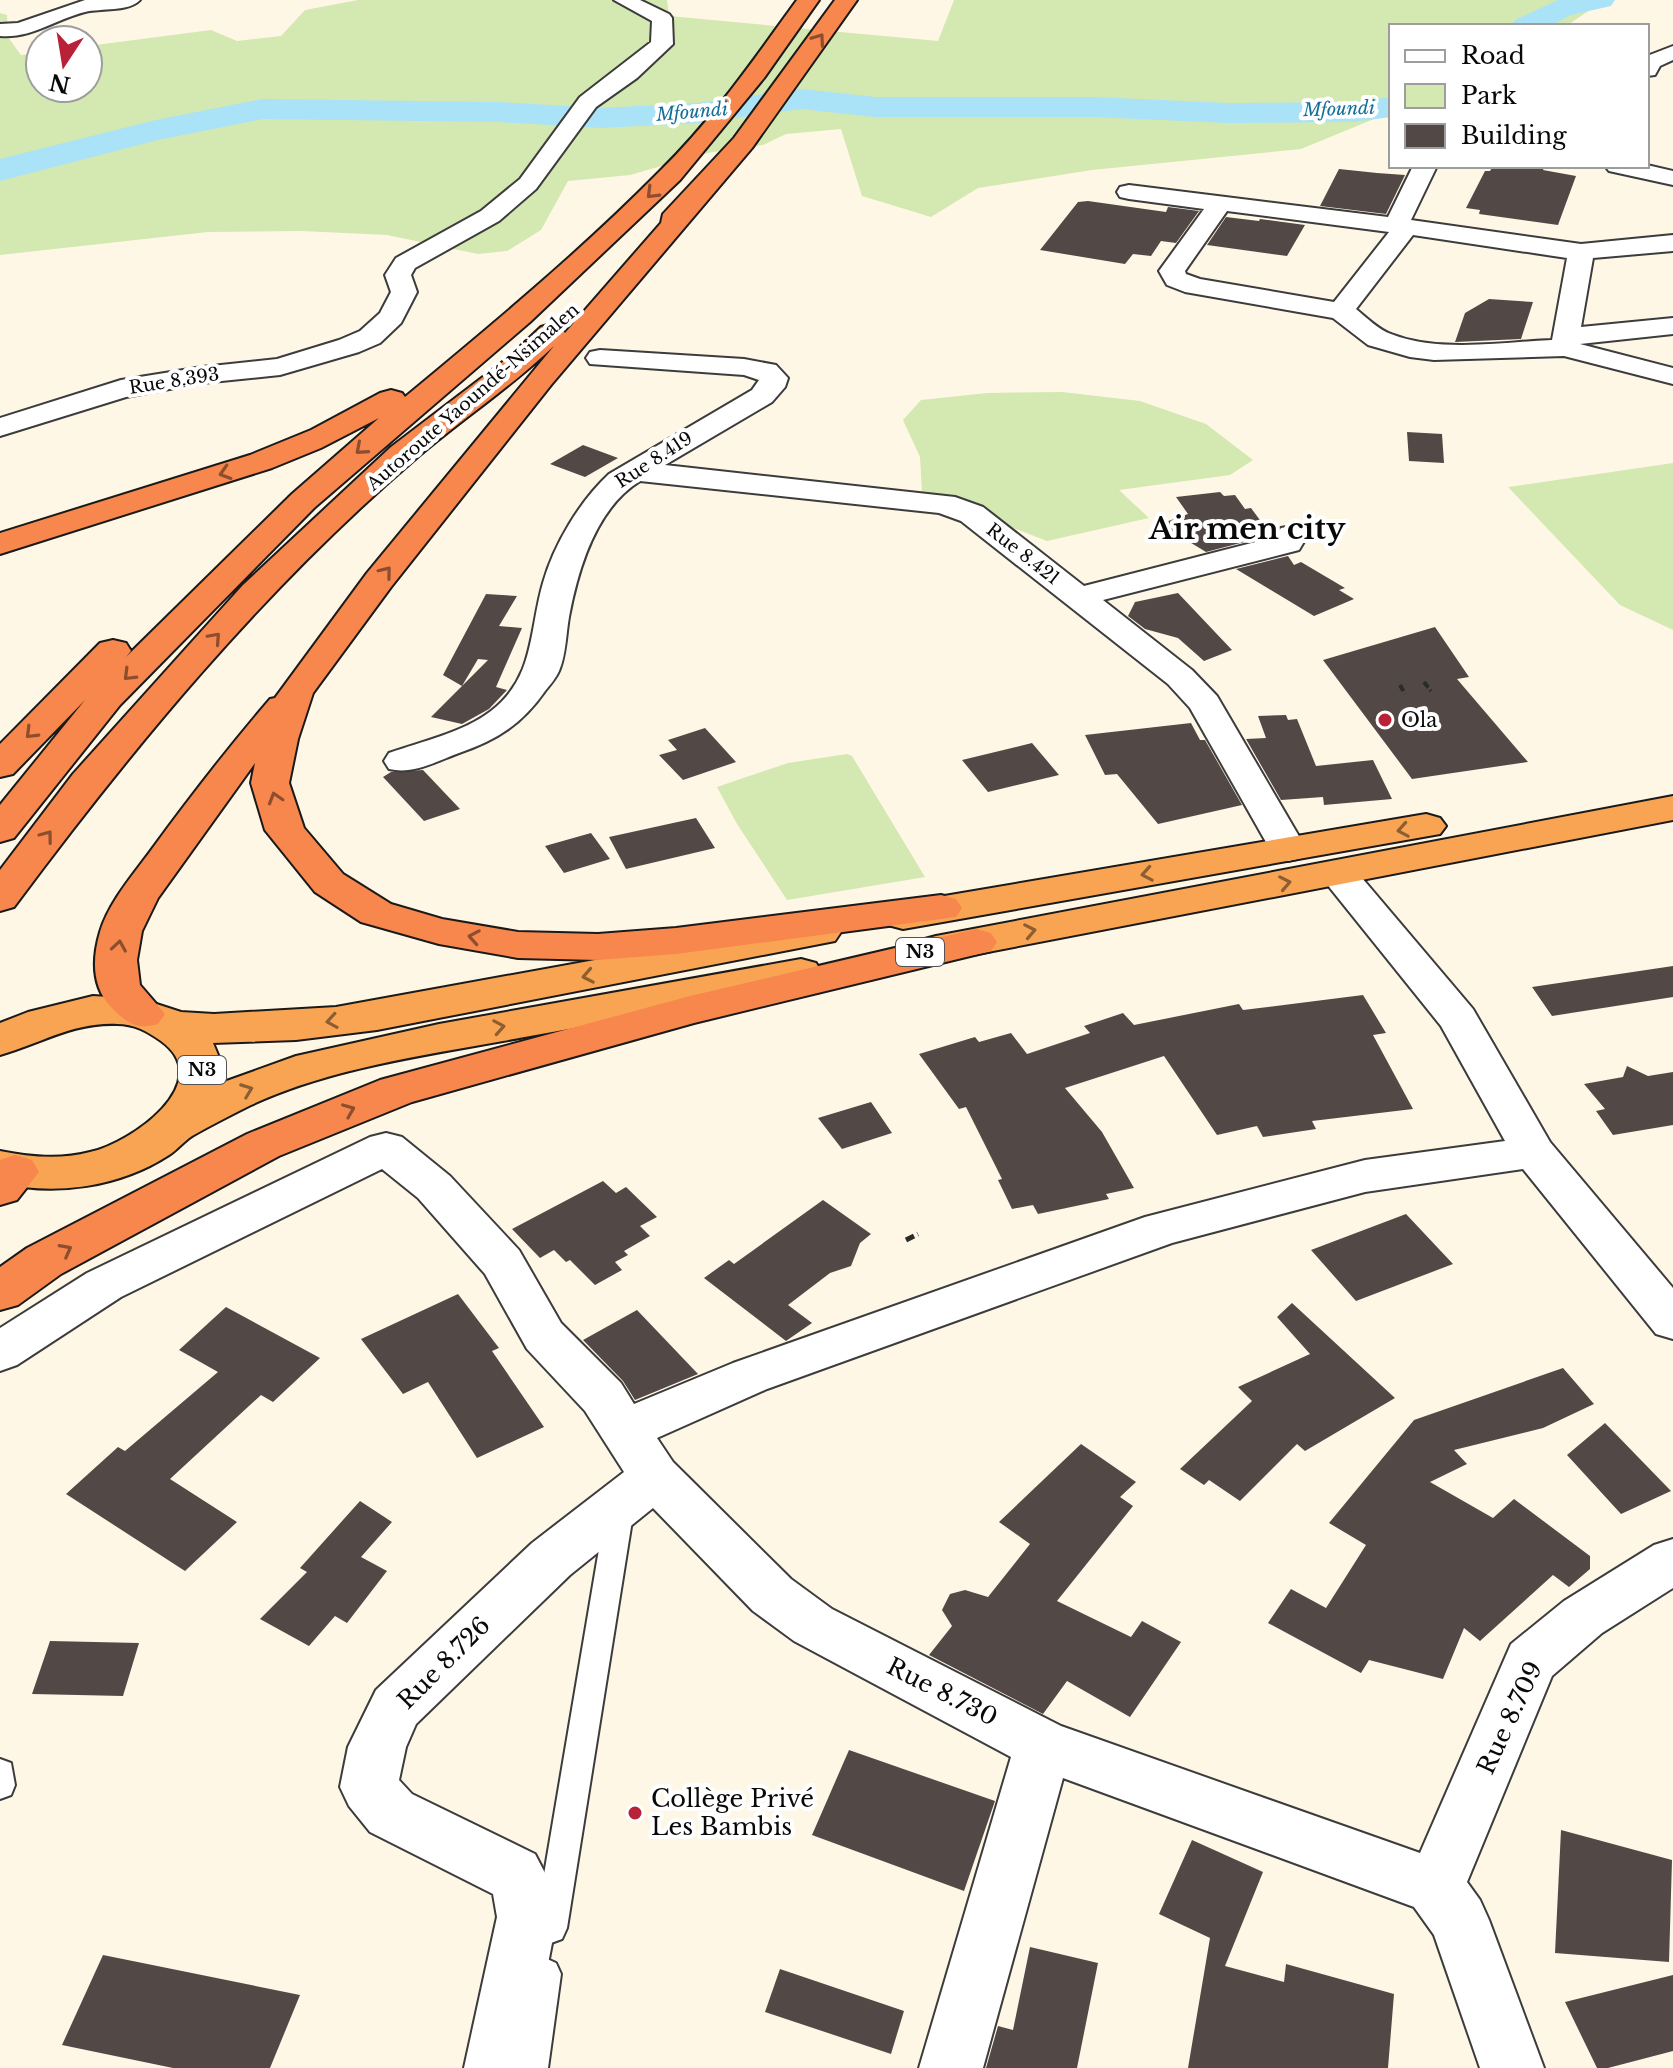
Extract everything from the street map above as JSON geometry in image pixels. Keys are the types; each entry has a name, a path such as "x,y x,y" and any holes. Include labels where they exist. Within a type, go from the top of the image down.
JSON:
{"highway":[{"name":"Autoroute Yaoundé-Nsimalen","path":"0,830 107,697 303,501 520,316 629,216 705,136 756,73 808,0"},
{"name":"Autoroute Yaoundé-Nsimalen","path":"0,898 87,782 255,592 402,454 519,363 694,200 792,77 846,0"},
{"path":"158,1020 119,989 116,960 121,931 138,897 221,782 295,692 379,580 522,402 694,200"},
{"path":"0,544 298,447 395,397 547,288"},
{"path":"0,766 129,635 237,542 303,501"},
{"path":"295,692 279,739 270,783 285,830 329,883 376,913 439,931 518,945 598,947 676,941 941,908"},
{"name":"N3","path":"0,1040 32,1024 69,1014 106,1010 158,1020 256,1030 337,1021 426,1007 941,908 1673,782"},
{"name":"N3","path":"5,1176 58,1174 103,1167 144,1149 177,1125 236,1094 296,1071 439,1038 976,942 1673,808"},
{"path":"0,1292 44,1261 263,1145 396,1091 690,1010 976,942"},
{"name":"N3","path":"158,1020 193,1045 202,1069 197,1096 177,1125"}],"street":[{"path":"0,30 10,32 27,27 93,2 130,0"},
{"name":"Rue 8.393","path":"0,427 121,389 202,375 280,367 370,337 392,317 404,292 398,275 405,263 500,208 528,184 588,102 629,73 662,44 662,18 624,0"},
{"path":"1649,67 1652,62 1673,52"},
{"path":"1341,311 1401,226 1424,168"},
{"path":"1626,168 1673,178"},
{"path":"1129,192 1581,252 1673,243"},
{"path":"1221,203 1172,271 1176,279 1194,286 1341,311 1378,339 1410,349 1434,352 1565,342 1673,326"},
{"path":"1565,342 1581,252"},
{"path":"1565,342 1673,376"},
{"name":"Rue 8.419","path":"402,761 476,735 504,718 519,703 542,671 559,582 575,544 602,497 635,471 762,396 771,387 774,378 766,371 744,367 600,358"},
{"name":"Rue 8.421","path":"635,471 960,508 972,514 1180,677 1205,703 1288,850"},
{"path":"1078,597 1288,543 1292,535"},
{"path":"1337,873 1458,1019 1534,1152 1673,1321"},
{"name":"Rue 8.730","path":"0,1352 104,1285 386,1148 434,1187 502,1262 544,1336 603,1397 624,1430 638,1492 813,1625 1043,1745 1435,1887"},
{"path":"624,1430 750,1376 1161,1229 1365,1176 1534,1152"},
{"name":"Rue 8.726","path":"496,2068 527,1917 525,1892 514,1874 391,1813 369,1787 377,1747 396,1707 551,1559 638,1492"},
{"name":"Rue 8.709","path":"1435,1887 1531,1661 1583,1617 1673,1561"},
{"path":"951,2068 1043,1745"},
{"path":"1435,1887 1459,1920 1512,2068"}],"lane":[{"path":"531,2068 566,1825 638,1492"},
{"path":"0,1773 0,1785"}],"path":[{"path":"1424,682 1431,691"},
{"path":"1400,685 1405,694"},
{"path":"906,1240 918,1234"}],"green space":[{"path":"358,0 667,0 669,16 938,41 954,0 1605,0 1569,24 1389,24 1389,113 1301,149 1092,170 978,188 931,217 862,196 841,129 786,134 763,145 707,153 630,175 568,181 541,230 507,251 478,254 387,235 301,231 208,232 0,255 0,13 7,15 8,37 21,55 24,55 24,104 104,104 104,44 211,30 237,41 281,36 305,10"},
{"path":"1062,392 1140,401 1206,424 1253,460 1230,475 1119,490 1149,518 1047,541 1011,527 923,510 920,457 903,420 921,400 987,393"},
{"path":"1673,463 1673,630 1620,605 1508,487"},
{"path":"847,754 852,756 925,877 787,900 737,824 717,787 788,763"}],"building":[{"path":"1492,168 1544,168 1576,176 1558,225 1479,214 1480,210 1466,208 1485,171"},
{"path":"1339,169 1405,175 1386,214 1320,206"},
{"path":"1078,202 1166,212 1168,207 1199,211 1176,243 1161,241 1151,256 1133,254 1125,264 1040,250"},
{"path":"1226,217 1305,225 1287,256 1207,245"},
{"path":"1489,299 1533,302 1521,339 1455,342 1465,313"},
{"path":"1407,432 1442,434 1444,463 1409,461"},
{"path":"583,445 618,458 585,477 550,464"},
{"path":"1220,492 1224,496 1235,495 1245,509 1251,508 1271,535 1206,552 1160,524 1188,514 1176,497"},
{"path":"1288,556 1294,565 1301,562 1345,588 1339,590 1354,599 1314,616 1236,569"},
{"path":"1178,593 1232,650 1204,661 1178,638 1145,629 1128,616 1135,602"},
{"path":"486,594 517,596 499,626 522,628 496,687 507,690 489,709 462,724 431,717 462,686 443,675","holes":["478,659 488,660 462,686"]},
{"path":"1435,627 1469,677 1457,679 1528,762 1412,779 1323,660"},
{"path":"1286,715 1288,720 1297,719 1316,766 1373,760 1392,799 1324,805 1323,797 1281,800 1246,739 1266,738 1258,716"},
{"path":"1191,723 1200,740 1205,740 1242,805 1158,824 1117,774 1105,775 1085,735"},
{"path":"705,728 736,762 683,780 659,755 677,750 668,740"},
{"path":"1032,743 1059,775 988,792 962,760"},
{"path":"423,770 460,809 424,821 383,777 391,772"},
{"path":"696,818 715,848 626,869 609,837"},
{"path":"591,833 610,859 564,873 545,846"},
{"path":"1673,966 1673,997 1552,1016 1532,987"},
{"path":"1363,995 1386,1033 1373,1035 1413,1109 1312,1121 1316,1129 1263,1137 1257,1126 1217,1135 1164,1056 1065,1088 1102,1132 1134,1188 1106,1194 1109,1199 1038,1214 1033,1205 1012,1209 998,1180 1002,1179 966,1107 959,1109 919,1054 975,1037 979,1042 1011,1033 1027,1054 1090,1033 1084,1026 1123,1013 1134,1025 1239,1004 1243,1010"},
{"path":"1627,1066 1648,1076 1673,1072 1673,1125 1613,1135 1596,1111 1605,1109 1584,1084 1623,1077"},
{"path":"871,1102 892,1133 842,1149 818,1118"},
{"path":"603,1181 616,1193 626,1187 657,1217 640,1226 650,1236 624,1251 628,1255 615,1262 622,1270 595,1285 570,1260 566,1262 554,1250 540,1258 512,1229"},
{"path":"823,1200 871,1234 860,1243 851,1266 830,1273 788,1305 812,1323 786,1341 704,1278 729,1260 734,1264"},
{"path":"1406,1214 1453,1264 1356,1301 1311,1250"},
{"path":"458,1294 499,1348 492,1351 544,1427 477,1458 428,1382 403,1394 361,1339"},
{"path":"1292,1303 1395,1398 1305,1451 1297,1444 1240,1501 1209,1480 1204,1485 1180,1469 1252,1401 1238,1387 1310,1354 1277,1317"},
{"path":"226,1307 320,1358 273,1402 261,1395 170,1479 237,1522 185,1571 66,1494 118,1447 125,1451 218,1372 179,1350"},
{"path":"637,1310 698,1374 635,1400 623,1381 583,1340"},
{"path":"1563,1368 1594,1404 1543,1428 1454,1450 1467,1464 1430,1482 1493,1518 1514,1499 1590,1556 1590,1569 1569,1587 1553,1575 1480,1641 1464,1628 1443,1679 1369,1660 1361,1673 1268,1623 1291,1589 1326,1608 1366,1545 1329,1523 1414,1420"},
{"path":"1605,1423 1671,1491 1621,1514 1567,1455"},
{"path":"1081,1444 1136,1482 1120,1497 1133,1506 1057,1601 1131,1637 1142,1621 1181,1642 1130,1717 1067,1681 1043,1714 929,1655 952,1626 942,1610 950,1594 965,1590 988,1597 1030,1544 999,1522"},
{"path":"360,1501 392,1522 361,1557 387,1571 347,1623 335,1616 309,1646 260,1619 307,1572 300,1568"},
{"path":"50,1641 139,1643 123,1696 32,1694"},
{"path":"849,1750 995,1801 964,1891 812,1835"},
{"path":"1561,1830 1672,1860 1669,1962 1555,1953"},
{"path":"1192,1840 1263,1872 1225,1966 1284,1982 1286,1964 1394,1994 1388,2068 1188,2068 1210,1938 1159,1914"},
{"path":"1030,1947 1098,1963 1077,2068 986,2068 998,2026 1013,2030"},
{"path":"103,1955 300,1995 270,2068 173,2068 62,2045"},
{"path":"780,1969 904,2011 891,2054 765,2012"},
{"path":"1673,1975 1673,2051 1608,2068 1597,2068 1565,2002"}],"waterway":[{"name":"Mfoundi","path":"1530,24 1562,8 1600,0"},
{"name":"Mfoundi","path":"0,170 156,130 263,109 499,112 601,118 697,113 801,99 875,107 1093,107 1228,113 1353,112 1389,107"}],"place":[{"name":"Ola","path":"1385,720"},
{"name":"Collège Privé Les Bambis","path":"635,1813"}],"district":[{"name":"Air men city","path":"1247,529"}]}
